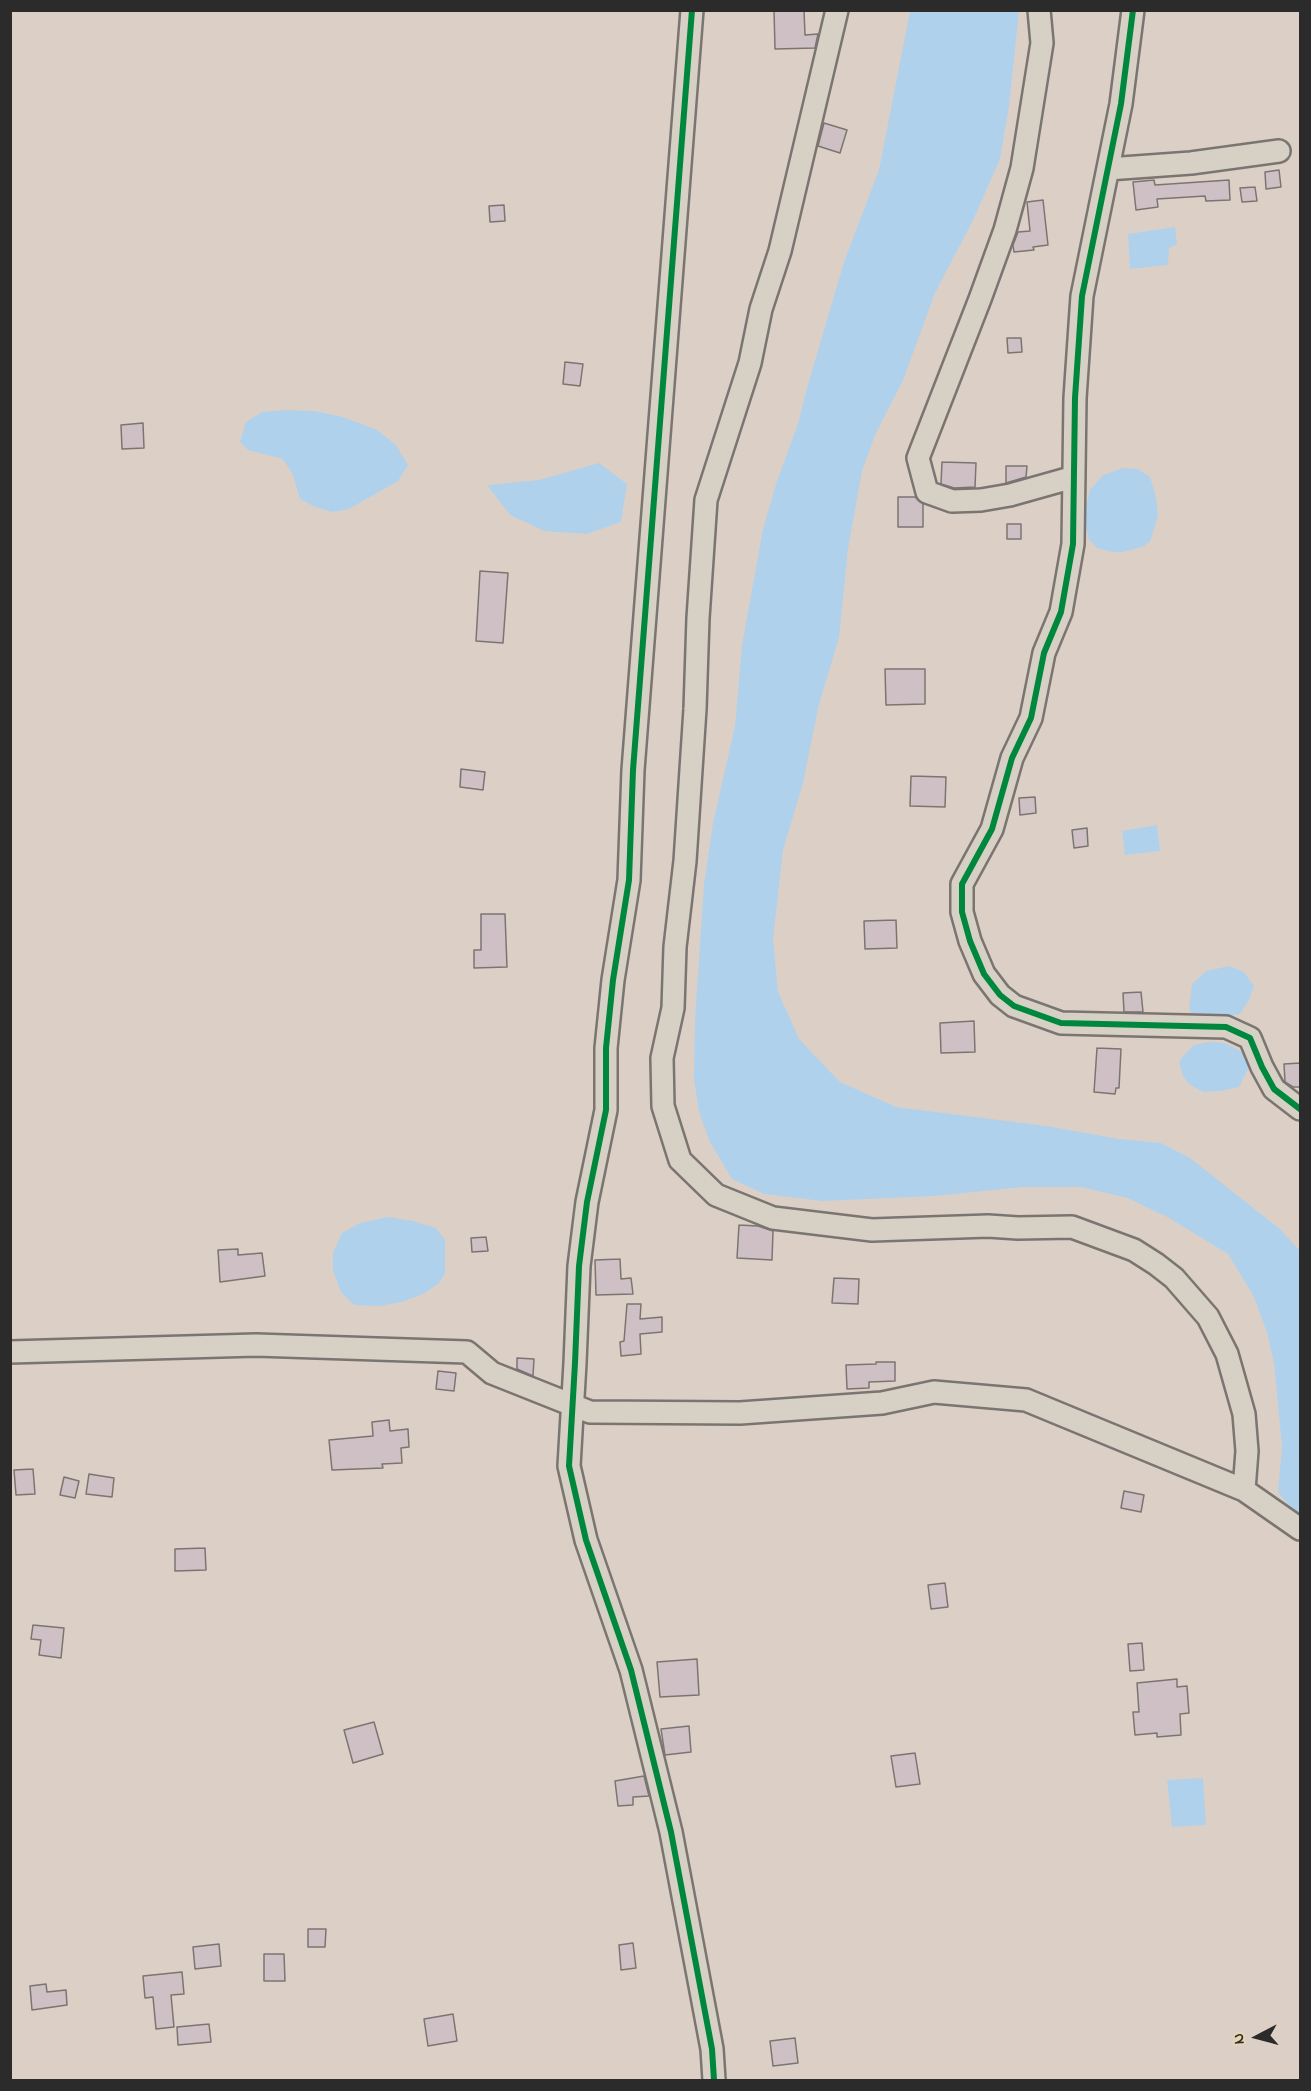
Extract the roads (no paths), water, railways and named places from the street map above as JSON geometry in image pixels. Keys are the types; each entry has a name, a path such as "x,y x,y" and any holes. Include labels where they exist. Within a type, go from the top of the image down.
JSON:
{"street":[{"path":"692,10 633,770 629,880 613,980 606,1047 606,1110 587,1202 579,1266 568,1466 586,1540 631,1670 671,1832 712,2049 714,2080"},
{"path":"837,10 780,251 761,309 750,363 706,500 686,861 675,947 673,1008 662,1058 663,1106 680,1160 716,1195 773,1218 872,1230 988,1226 1072,1227 1134,1250 1156,1264 1174,1278 1208,1317 1227,1354 1244,1414 1247,1451 1244,1490"},
{"path":"1039,10 1042,43 1019,179 1005,230 918,458 927,492 952,501 981,500 1010,495 1074,477"},
{"path":"1133,10 1121,105 1082,296 1075,398 1073,543 1061,612 1044,653 1031,718 1012,758 992,829 962,884 962,912 970,941 984,974 1000,995 1014,1006 1061,1023 1226,1027 1250,1038 1274,1089 1300,1109"},
{"path":"1108,169 1191,163 1279,151"},
{"path":"10,1352 256,1345 467,1352 492,1372 590,1412 740,1413 882,1403 934,1392 1026,1400 1244,1490 1300,1529"}],"water":[{"path":"910,11 1019,11 1009,106 1000,159 973,220 935,293 903,380 875,435 862,471 848,549 839,638 819,704 803,783 783,850 773,939 778,992 799,1039 840,1082 896,1107 1161,1143 1190,1158 1280,1229 1300,1251 1300,1513 1294,1512 1278,1492 1282,1446 1274,1364 1267,1332 1253,1295 1228,1254 1169,1218 1128,1198 1081,1187 1023,1187 935,1196 822,1201 764,1194 732,1179 710,1142 699,1112 694,1079 695,1019 704,884 713,823 735,726 742,645 763,529 777,481 798,424 844,262 879,170"},
{"path":"1175,227 1177,244 1169,248 1168,265 1130,269 1128,234"},
{"path":"314,411 343,417 377,430 396,445 408,465 398,481 349,509 332,512 313,506 300,499 293,475 283,459 248,450 240,442 246,422 262,412"},
{"path":"599,463 627,484 621,522 587,534 544,531 510,515 487,485 539,480"},
{"path":"1122,468 1138,469 1150,477 1156,497 1158,516 1150,542 1142,547 1123,552 1112,552 1097,548 1089,540 1085,522 1086,506 1090,490 1102,476"},
{"path":"1157,825 1160,851 1125,855 1122,831"},
{"path":"1229,966 1244,972 1254,986 1240,1014 1207,1020 1193,1015 1189,1009 1192,984 1206,971"},
{"path":"1208,1042 1224,1043 1239,1050 1245,1057 1249,1067 1239,1087 1203,1092 1189,1084 1183,1076 1179,1062 1184,1055 1194,1045"},
{"path":"388,1217 436,1228 445,1240 445,1274 439,1283 425,1293 402,1302 379,1306 354,1305 341,1292 333,1271 333,1252 342,1233 360,1223"},
{"path":"1203,1778 1206,1825 1172,1827 1167,1780"}]}
